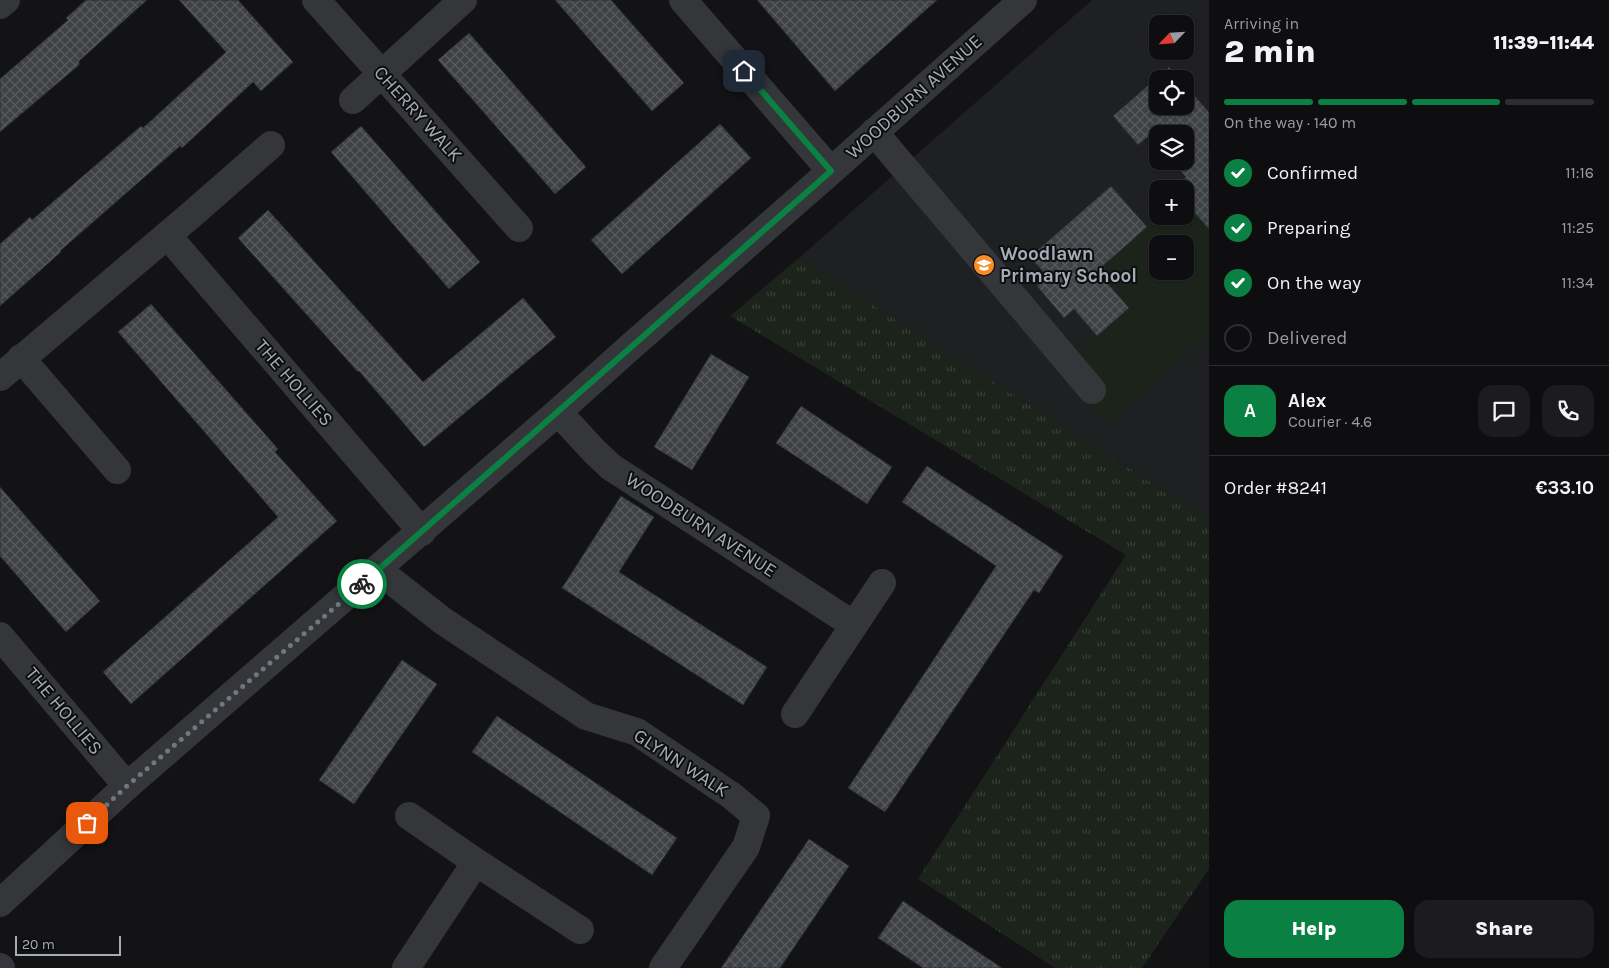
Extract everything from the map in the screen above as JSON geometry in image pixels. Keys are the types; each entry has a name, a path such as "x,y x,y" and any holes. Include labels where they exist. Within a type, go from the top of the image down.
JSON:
{"street":[{"path":"0,6 6,0"},
{"name":"CHERRY WALK","path":"316,0 519,228"},
{"path":"353,100 463,0"},
{"path":"682,0 831,171"},
{"name":"WOODBURN AVENUE","path":"0,903 127,786 422,532 1023,0"},
{"path":"874,132 1092,390"},
{"path":"0,377 270,145"},
{"name":"THE HOLLIES","path":"166,236 422,532"},
{"path":"21,358 117,470"},
{"name":"WOODBURN AVENUE","path":"558,412 611,467 854,625"},
{"name":"GLYNN WALK","path":"378,570 443,621 586,716 637,732 732,796 756,816 746,847 663,968"},
{"path":"795,714 882,583"},
{"name":"THE HOLLIES","path":"0,636 127,786"},
{"path":"409,816 580,930"},
{"path":"406,968 476,862"}],"shaded area":[{"name":"Woodlawn Primary School","path":"1092,0 1209,0 1209,519 799,258"}],"green space":[{"path":"1194,212 1209,229 1209,335 1107,424 1059,369 1129,308 1097,271 1149,225 1194,225"},
{"path":"799,258 1209,519 1209,869 1142,968 1055,968 918,879 1126,555 730,316"}],"building":[{"path":"86,0 147,0 79,61 79,65 0,132 0,79 68,20 66,18"},
{"path":"179,0 238,0 293,62 261,91 253,82 182,148 180,146 0,306 0,244 30,217 32,220 141,126 143,128 226,52"},
{"path":"555,0 611,0 684,83 652,111"},
{"path":"757,0 937,0 835,91"},
{"path":"469,33 586,167 555,194 438,60"},
{"path":"1149,84 1149,115 1194,115 1194,95 1209,112 1209,229 1194,212 1194,180 1182,180 1186,177 1180,170 1194,170 1194,125 1149,125 1149,136 1138,145 1113,116"},
{"path":"720,124 751,158 622,274 591,240"},
{"path":"361,126 480,262 449,289 331,152"},
{"name":"Woodlawn Primary School","path":"1111,186 1147,227 1097,271 1129,308 1097,336 1074,309 1064,318 1037,286 1048,277 1030,257"},
{"path":"268,210 423,382 523,298 556,337 424,447 359,371 238,238"},
{"path":"151,304 278,449 275,452 337,521 131,704 103,672 278,517 118,332"},
{"path":"711,354 749,377 692,470 654,447"},
{"path":"801,406 892,467 867,504 776,443"},
{"path":"927,466 1063,556 1039,593 1034,590 885,812 848,788 996,566 902,502"},
{"path":"0,487 100,601 66,632 0,556"},
{"path":"621,496 654,517 619,572 767,667 743,705 562,588"},
{"path":"402,660 437,684 354,804 319,780"},
{"path":"497,716 677,838 652,875 472,752"},
{"path":"809,839 849,866 780,968 721,968"},
{"path":"903,901 1002,968 923,968 878,938"}],"way so far":[{"path":"87,823 127,786 362,584"}],"place":[{"name":"Woodlawn Primary School","path":"984,265"}],"route":[{"path":"362,584 831,171 744,71"}]}
